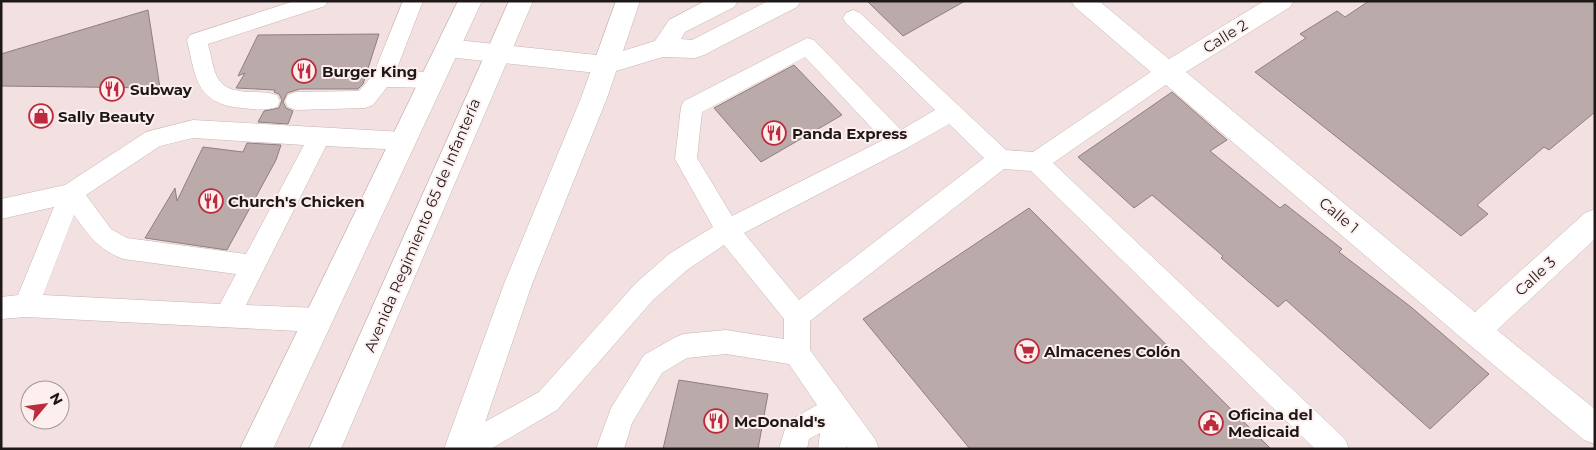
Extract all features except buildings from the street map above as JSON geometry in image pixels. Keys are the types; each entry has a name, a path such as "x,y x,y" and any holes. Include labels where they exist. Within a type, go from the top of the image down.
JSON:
{"main road":[{"path":"256,449 470,1"},
{"name":"Avenida Regimiento 65 de Infantería","path":"325,449 496,54 521,1"},
{"path":"460,449 518,284 594,98 628,1"},
{"path":"662,48 677,26 726,1"},
{"path":"448,48 606,65 662,48 695,49 789,1"},
{"name":"Calle 1","path":"1083,1 1169,71 1475,331 1595,429"},
{"name":"Calle 2","path":"1169,71 1282,1"},
{"name":"Calle 3","path":"1475,331 1595,221"}],"lane":[{"path":"269,101 231,100 217,94 208,85 197,40 318,1"},
{"path":"296,101 366,99 382,79 413,1"},
{"path":"853,18 1000,159 1037,162 1169,71"},
{"path":"865,449 796,353 797,316 727,230 686,159 692,107 806,46 899,142"},
{"path":"382,79 432,80"},
{"path":"464,449 548,401 644,292 678,262 727,230 899,142 951,112"},
{"path":"1,209 71,193 154,138 193,129 403,141"},
{"path":"227,316 320,137"},
{"path":"797,316 1000,159"},
{"path":"1037,162 1335,449"},
{"path":"71,193 104,236 123,248 253,266"},
{"path":"26,306 71,193"},
{"path":"1,308 26,306 317,320"},
{"path":"610,449 620,417 653,364 683,346 726,342 796,353"},
{"path":"793,449 797,431 835,409"},
{"path":"832,449 835,409"}],"place":[{"name":"Burger King","path":"304,71"},
{"name":"Subway","path":"112,89"},
{"name":"Sally Beauty","path":"41,116"},
{"name":"Panda Express","path":"774,133"},
{"name":"Church's Chicken","path":"211,201"},
{"name":"Almacenes Colón","path":"1027,351"},
{"name":"McDonald's","path":"716,421"},
{"name":"Oficina del Medicaid","path":"1211,423"}]}
